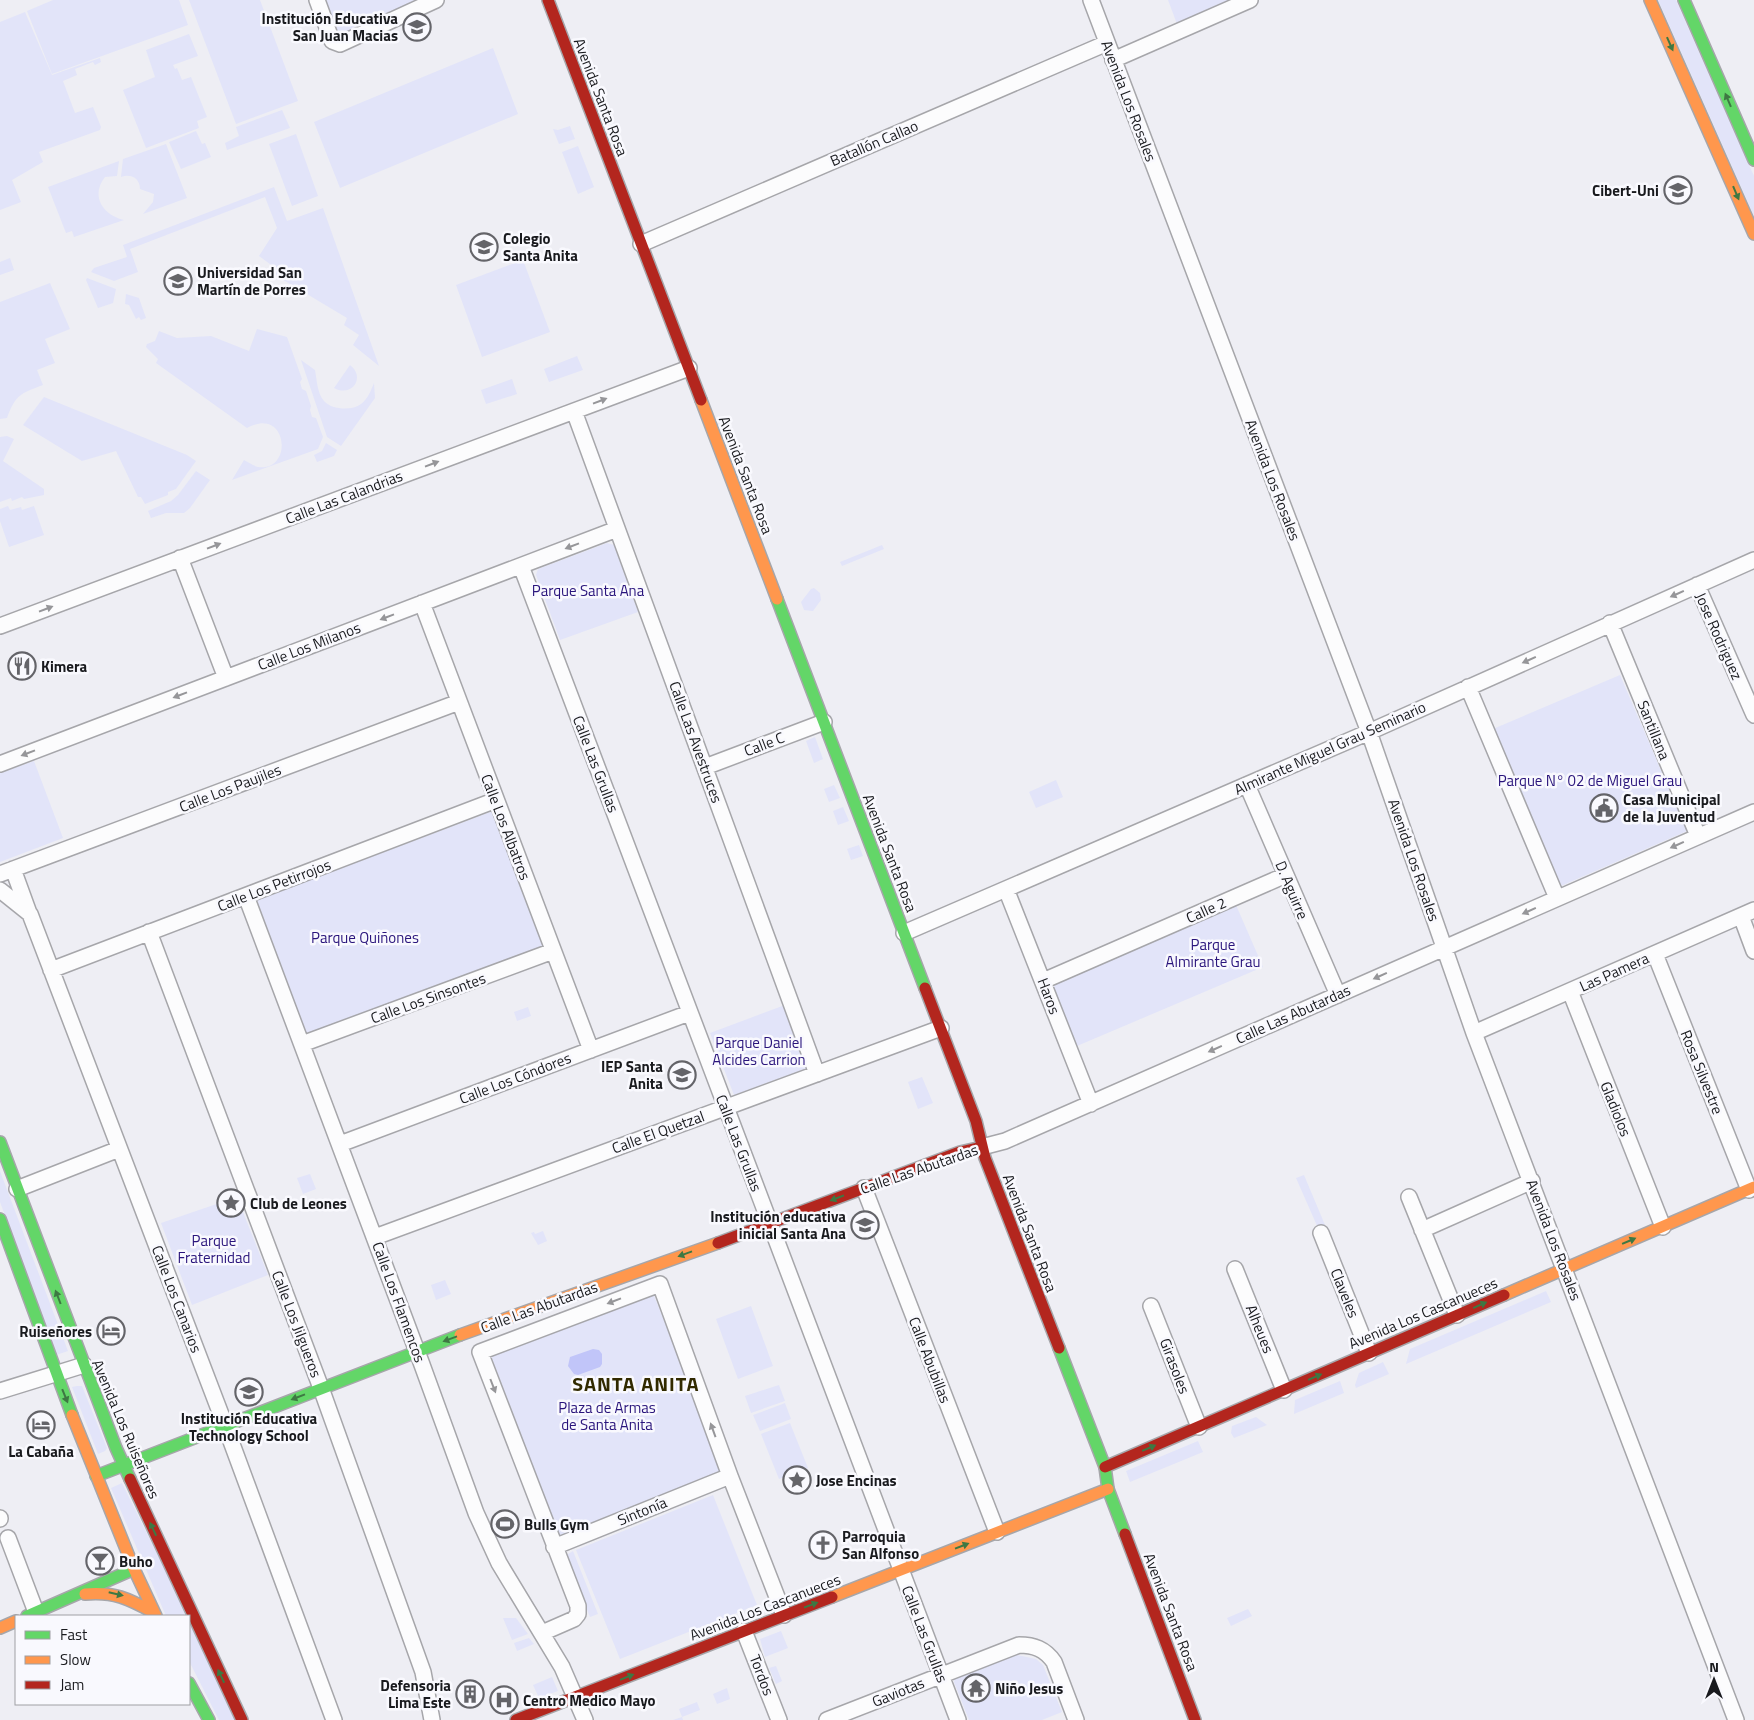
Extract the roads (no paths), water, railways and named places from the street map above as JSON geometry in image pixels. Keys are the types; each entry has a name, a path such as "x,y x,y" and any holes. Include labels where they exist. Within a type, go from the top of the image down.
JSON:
{"street":[{"path":"317,0 332,41 340,44 435,0"},
{"name":"Avenida Santa Rosa","path":"548,0 980,1129 982,1147 988,1167 1104,1467 1108,1488 1195,1720"},
{"name":"Avenida Los Rosales","path":"1091,0 1369,732 1474,1033 1736,1720"},
{"path":"1113,60 1250,0"},
{"path":"1650,0 1754,234"},
{"path":"1684,0 1754,160"},
{"name":"Batallón Callao","path":"641,244 1107,43"},
{"path":"1740,128 1754,122"},
{"name":"Calle Las Calandrias","path":"0,626 689,368"},
{"name":"Calle Las Avestruces","path":"574,411 817,1074"},
{"name":"Calle Los Milanos","path":"0,764 617,529"},
{"path":"180,558 226,678"},
{"name":"Almirante Miguel Grau Seminario","path":"904,933 1369,732 1754,560"},
{"name":"Calle Las Grullas","path":"521,566 958,1720"},
{"name":"Jose Rodriguez","path":"1697,585 1754,715"},
{"name":"Calle Los Albatros","path":"422,604 590,1050"},
{"name":"Santillana","path":"1610,623 1698,836"},
{"path":"1468,687 1557,898"},
{"name":"Calle Los Paujiles","path":"6,872 459,702"},
{"name":"Calle C","path":"705,767 824,722"},
{"name":"D. Aguirre","path":"1247,785 1338,995"},
{"name":"Calle Los Petirrojos","path":"51,970 496,800"},
{"name":"Calle Las Abutardas","path":"96,1476 417,1351 769,1224 960,1152 1005,1141 1754,812"},
{"name":"Calle Los Canarios","path":"6,872 30,914 225,1425 334,1720"},
{"name":"Calle 2","path":"1043,981 1286,875"},
{"name":"Haros","path":"1006,889 1091,1104"},
{"path":"0,890 30,914"},
{"name":"Calle Los Flamencos","path":"246,896 375,1237 476,1513 499,1563 562,1667 585,1720"},
{"path":"1747,913 1754,951"},
{"name":"Las Pamera","path":"1474,1033 1747,913"},
{"name":"Calle Los Jilgueros","path":"149,932 321,1388 423,1672 432,1720"},
{"name":"Calle Los Sinsontes","path":"302,1044 553,951"},
{"name":"Rosa Silvestre","path":"1655,954 1751,1188"},
{"name":"Gladiolos","path":"1570,991 1663,1227"},
{"name":"Calle Los Cóndores","path":"340,1144 690,1013"},
{"name":"Calle El Quetzal","path":"375,1237 941,1028"},
{"name":"Avenida Los Ruiseñores","path":"0,1142 84,1365 124,1465 242,1720"},
{"path":"17,1189 120,1149"},
{"path":"1422,1230 1532,1181"},
{"name":"Calle Abubillas","path":"864,1188 997,1532"},
{"name":"Avenida Los Cascanueces","path":"1104,1467 1751,1188"},
{"path":"1409,1197 1457,1315"},
{"path":"0,1219 56,1374 96,1476 154,1614"},
{"name":"Claveles","path":"1321,1233 1369,1353"},
{"name":"Alheues","path":"1235,1269 1284,1390"},
{"path":"542,1633 574,1619 578,1614 578,1606 480,1352 660,1284 730,1476 784,1615"},
{"name":"Girasoles","path":"1151,1306 1198,1427"},
{"path":"0,1392 84,1365"},
{"name":"Sintonía","path":"554,1547 730,1476"},
{"name":"Avenida Los Cascanueces","path":"516,1720 1108,1488"},
{"path":"8,1538 31,1614 134,1569"},
{"path":"74,1595 112,1592 126,1597 154,1614"},
{"path":"0,1628 15,1621"},
{"name":"Tordos","path":"744,1631 779,1720"},
{"name":"Gaviotas","path":"826,1720 1012,1647 1027,1645 1044,1650 1049,1654 1054,1662 1076,1720"},
{"path":"190,1685 209,1720"}],"water":[{"path":"593,1349 599,1350 602,1354 602,1364 600,1367 578,1375 574,1374 568,1366 570,1357"}],"place":[{"name":"Institución Educativa San Juan Macias","path":"417,27"},
{"name":"Cibert-Uni","path":"1678,190"},
{"name":"Colegio Santa Anita","path":"484,247"},
{"name":"Universidad San Martín de Porres","path":"178,281"},
{"name":"Kimera","path":"22,666"},
{"name":"Casa Municipal de la Juventud","path":"1604,808"},
{"name":"IEP Santa Anita","path":"682,1075"},
{"name":"Club de Leones","path":"231,1203"},
{"name":"Institución educativa inicial Santa Ana","path":"865,1225"},
{"name":"Ruiseñores","path":"111,1331"},
{"name":"Institución Educativa Technology School","path":"249,1392"},
{"name":"La Cabaña","path":"41,1425"},
{"name":"Jose Encinas","path":"797,1480"},
{"name":"Bulls Gym","path":"505,1524"},
{"name":"Parroquia San Alfonso","path":"823,1545"},
{"name":"Buho","path":"100,1561"},
{"name":"Niño Jesus","path":"976,1688"},
{"name":"Defensoria Lima Este","path":"470,1694"},
{"name":"Centro Medico Mayo","path":"504,1700"}],"district":[{"name":"SANTA ANITA","path":"636,1383"}],"park label":[{"name":"Parque Santa Ana","path":"588,590"},
{"name":"Parque N° 02 de Miguel Grau","path":"1590,780"},
{"name":"Parque Quiñones","path":"365,937"},
{"name":"Parque Almirante Grau","path":"1213,952"},
{"name":"Parque Daniel Alcides Carrion","path":"759,1050"},
{"name":"Parque Fraternidad","path":"214,1248"},
{"name":"Plaza de Armas de Santa Anita","path":"607,1416"}]}
